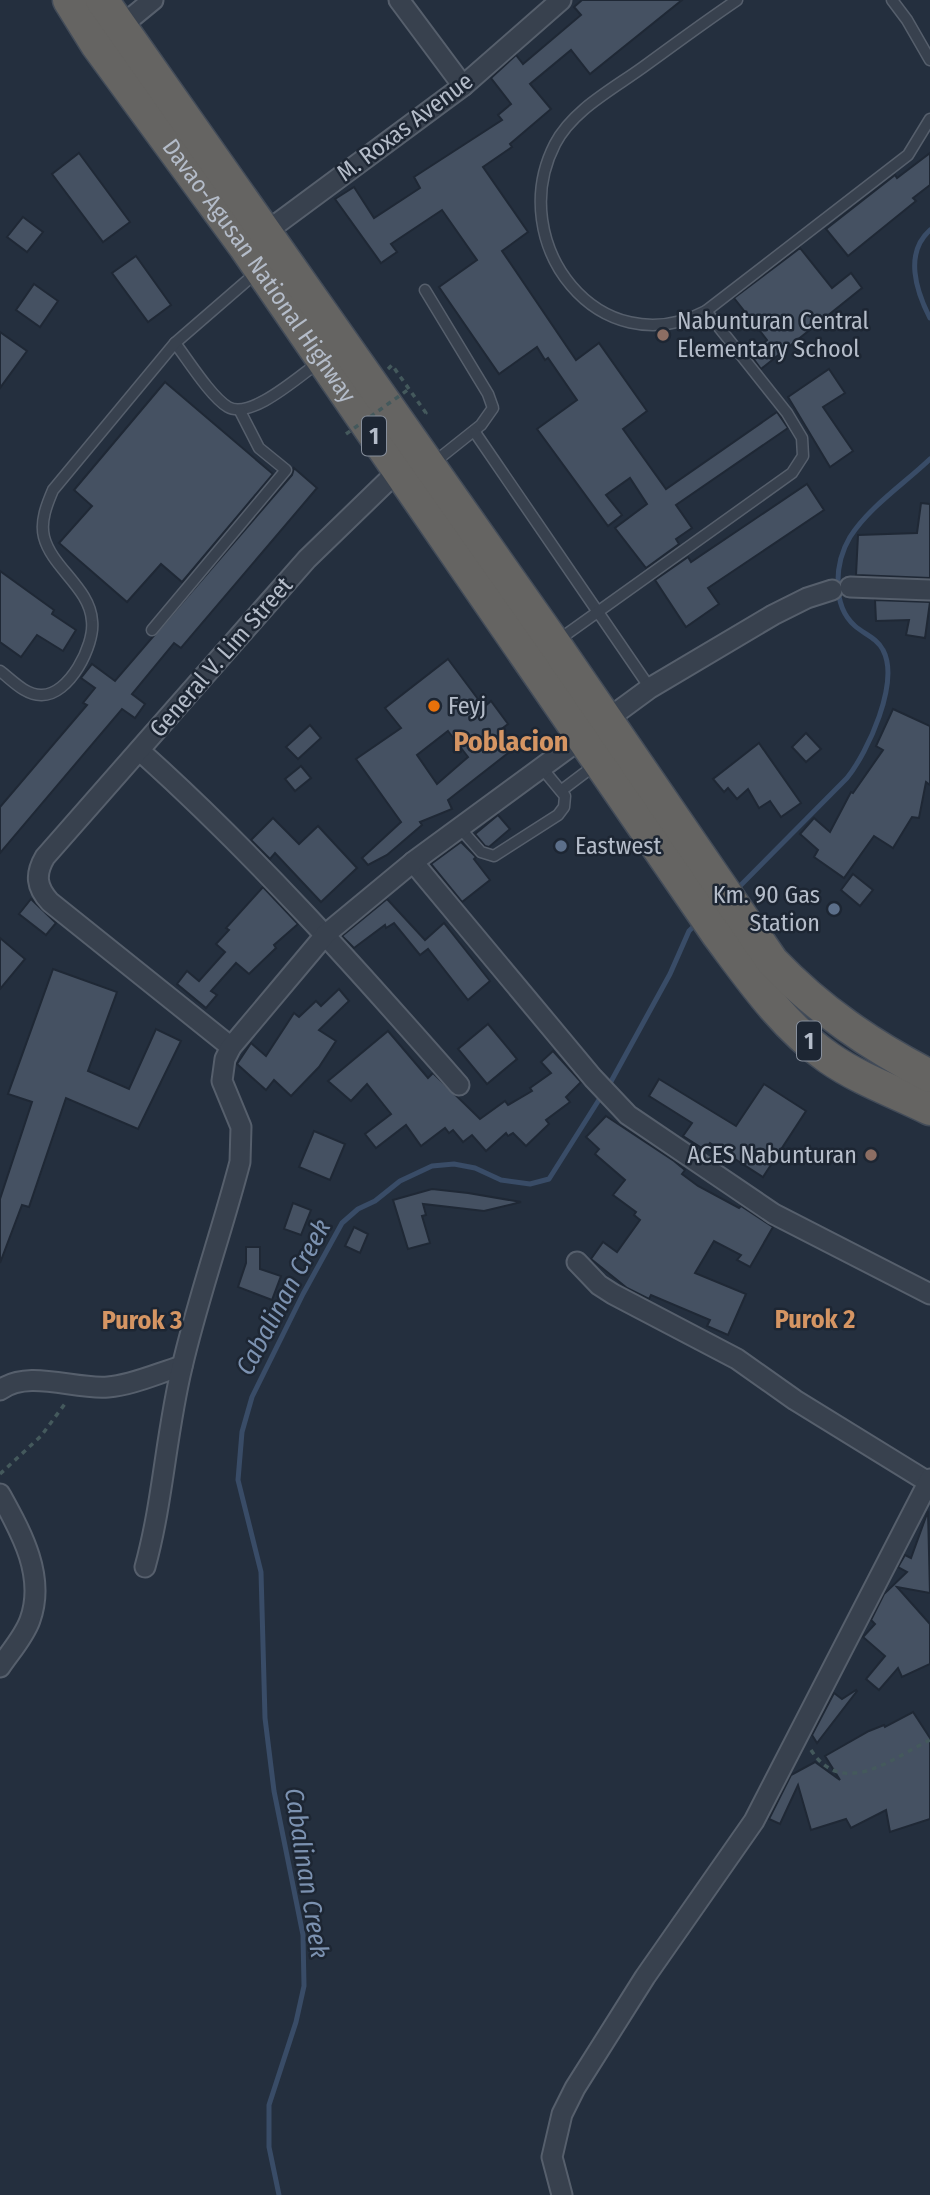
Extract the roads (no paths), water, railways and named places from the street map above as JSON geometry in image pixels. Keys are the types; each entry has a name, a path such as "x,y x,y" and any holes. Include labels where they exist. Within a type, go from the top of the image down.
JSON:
{"highway":[{"name":"Davao-Agusan National Highway","path":"69,0 108,36 414,471 689,866 790,1025 830,1059 930,1110"},
{"name":"Davao-Agusan National Highway","path":"102,0 108,36"},
{"name":"Davao-Agusan National Highway","path":"256,250 322,360 554,643 605,745"},
{"name":"Davao-Agusan National Highway","path":"729,926 772,961 804,994 846,1027 930,1076"}],"street":[{"path":"108,36 153,0"},
{"path":"399,0 463,86"},
{"name":"M. Roxas Avenue","path":"256,250 463,86 561,0"},
{"name":"General V. Lim Street","path":"231,1046 50,902 42,893 37,874 46,857 307,559 414,471"},
{"path":"145,1566 153,1538 167,1436 182,1366 240,1162 241,1127 222,1081 222,1070 231,1046 326,934 413,862 541,767 605,745 650,688 773,615 807,598 841,589 930,590"},
{"path":"140,751 203,808 326,934 459,1085"},
{"path":"413,862 593,1078 648,1130 774,1214 930,1294"},
{"path":"562,2195 552,2158 562,2115 575,2088 645,1977 754,1821 798,1730 929,1480 795,1400 737,1359 599,1285 577,1262"},
{"path":"0,1390 22,1381 77,1387 111,1387 182,1366"},
{"path":"0,1494 25,1542 34,1583 30,1620 0,1667"}],"lane":[{"path":"737,0 577,116 555,143 542,186 542,225 554,265 580,298 607,316 631,323 662,325 685,322 706,310 908,155 930,119"},
{"path":"892,0 930,60"},
{"path":"0,671 30,693 52,694 63,686 86,650 93,620 83,597 47,545 43,534 47,504 60,480 256,250"},
{"path":"414,471 474,431 490,415 491,400 425,290"},
{"path":"554,643 792,473 803,456 802,438 787,413 706,310"},
{"path":"175,343 225,405 240,411 254,408 322,360"},
{"path":"152,630 285,470 259,448 240,411"},
{"path":"474,431 650,688"},
{"path":"562,790 605,745"},
{"path":"460,827 484,854 497,855 561,812 565,801 562,790 541,767"}],"waterway":[{"name":"Cabalinan Creek","path":"930,230 922,239 915,261 920,296 930,318"},
{"name":"Cabalinan Creek","path":"736,890 847,778 872,735 885,698 887,664 880,646 855,626 842,607 838,583 841,558 858,526 930,459"},
{"name":"Cabalinan Creek","path":"608,1087 670,974 689,931 696,924"},
{"name":"Cabalinan Creek","path":"279,2195 269,2147 269,2105 296,2022 304,1986 303,1935 274,1791 265,1718 261,1572 238,1480 242,1432 252,1397 342,1223 358,1209 375,1201 400,1181 432,1166 454,1164 475,1168 501,1180 530,1184 549,1179 602,1095"}],"place":[{"name":"Nabunturan Central Elementary School","path":"663,335"},
{"name":"Feyj","path":"434,706"},
{"name":"Eastwest","path":"561,846"},
{"name":"Km. 90 Gas Station","path":"834,909"},
{"name":"ACES Nabunturan","path":"871,1155"}],"district":[{"name":"Poblacion","path":"511,741"},
{"name":"Purok 2","path":"815,1319"},
{"name":"Purok 3","path":"142,1320"}]}
